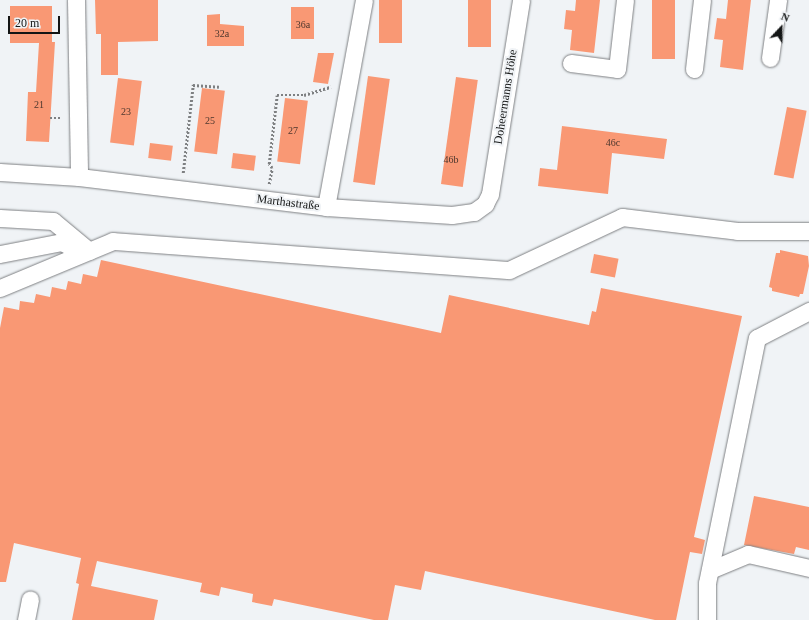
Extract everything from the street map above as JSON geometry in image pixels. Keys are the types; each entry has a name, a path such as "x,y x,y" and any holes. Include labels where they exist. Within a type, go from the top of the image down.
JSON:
{"street":[{"path":"76,0 79,176"},
{"path":"326,207 364,0"},
{"name":"Doheermanns Höhe","path":"490,194 521,0"},
{"path":"570,63 617,69 625,0"},
{"path":"694,70 702,0"},
{"path":"770,58 778,0"},
{"name":"Marthastraße","path":"0,172 79,176 326,207 452,215 474,212 485,204 490,194"},
{"path":"0,288 113,241 509,270 622,217 737,231 809,231"},
{"path":"0,218 53,221 86,252"},
{"path":"0,254 62,242 86,252"},
{"path":"708,620 707,584 757,338 809,311"},
{"path":"710,570 748,554 809,568"},
{"path":"26,620 30,599"}],"path":[{"path":"181,189 193,85 219,87"},
{"path":"268,200 277,95 304,95 328,86 348,89"}],"building":[{"path":"95,0 158,0 158,41 118,42 118,75 101,75 101,34 96,34"},
{"path":"379,0 402,0 402,43 379,43"},
{"path":"468,0 491,0 491,47 468,47"},
{"path":"576,0 600,0 594,53 570,50 572,30 564,29 566,10 575,11"},
{"path":"652,0 675,0 675,59 652,59"},
{"path":"728,0 751,0 743,70 720,67 723,40 714,39 717,18 726,19"},
{"path":"10,6 52,6 52,42 55,42 49,142 26,141 28,92 36,92 39,43 10,43"},
{"path":"291,7 314,7 314,39 291,39"},
{"path":"220,14 220,24 244,26 244,46 207,46 207,15"},
{"path":"318,53 334,53 328,84 313,82"},
{"path":"368,76 390,79 375,185 353,182"},
{"path":"456,77 478,80 463,187 441,184"},
{"path":"118,78 142,81 134,145 110,143"},
{"path":"202,88 225,91 217,154 194,152"},
{"path":"285,98 308,101 300,164 277,162"},
{"path":"787,107 807,111 793,179 774,175"},
{"path":"562,126 667,139 664,159 612,153 608,194 538,186 540,168 557,170"},
{"path":"150,143 173,146 171,161 148,158"},
{"path":"233,153 256,156 254,171 231,168"},
{"path":"780,250 808,256 809,266 803,294 800,294 799,297 772,291 772,288 769,287 776,253 780,253"},
{"path":"594,254 619,259 615,277 590,273"},
{"path":"101,260 441,333 449,295 589,325 592,311 596,312 601,288 742,316 694,537 705,540 702,554 690,552 676,620 655,620 425,571 421,590 395,585 388,620 374,620 274,599 272,606 252,602 253,594 221,587 219,596 200,592 202,583 97,561 91,586 158,600 154,620 72,620 79,584 76,583 81,558 14,543 6,582 0,582 0,328 4,307 19,310 20,301 34,303 36,294 50,297 52,287 66,290 68,281 81,284 83,274 97,277"},
{"path":"754,496 809,507 809,550 796,547 794,554 744,545"}]}
